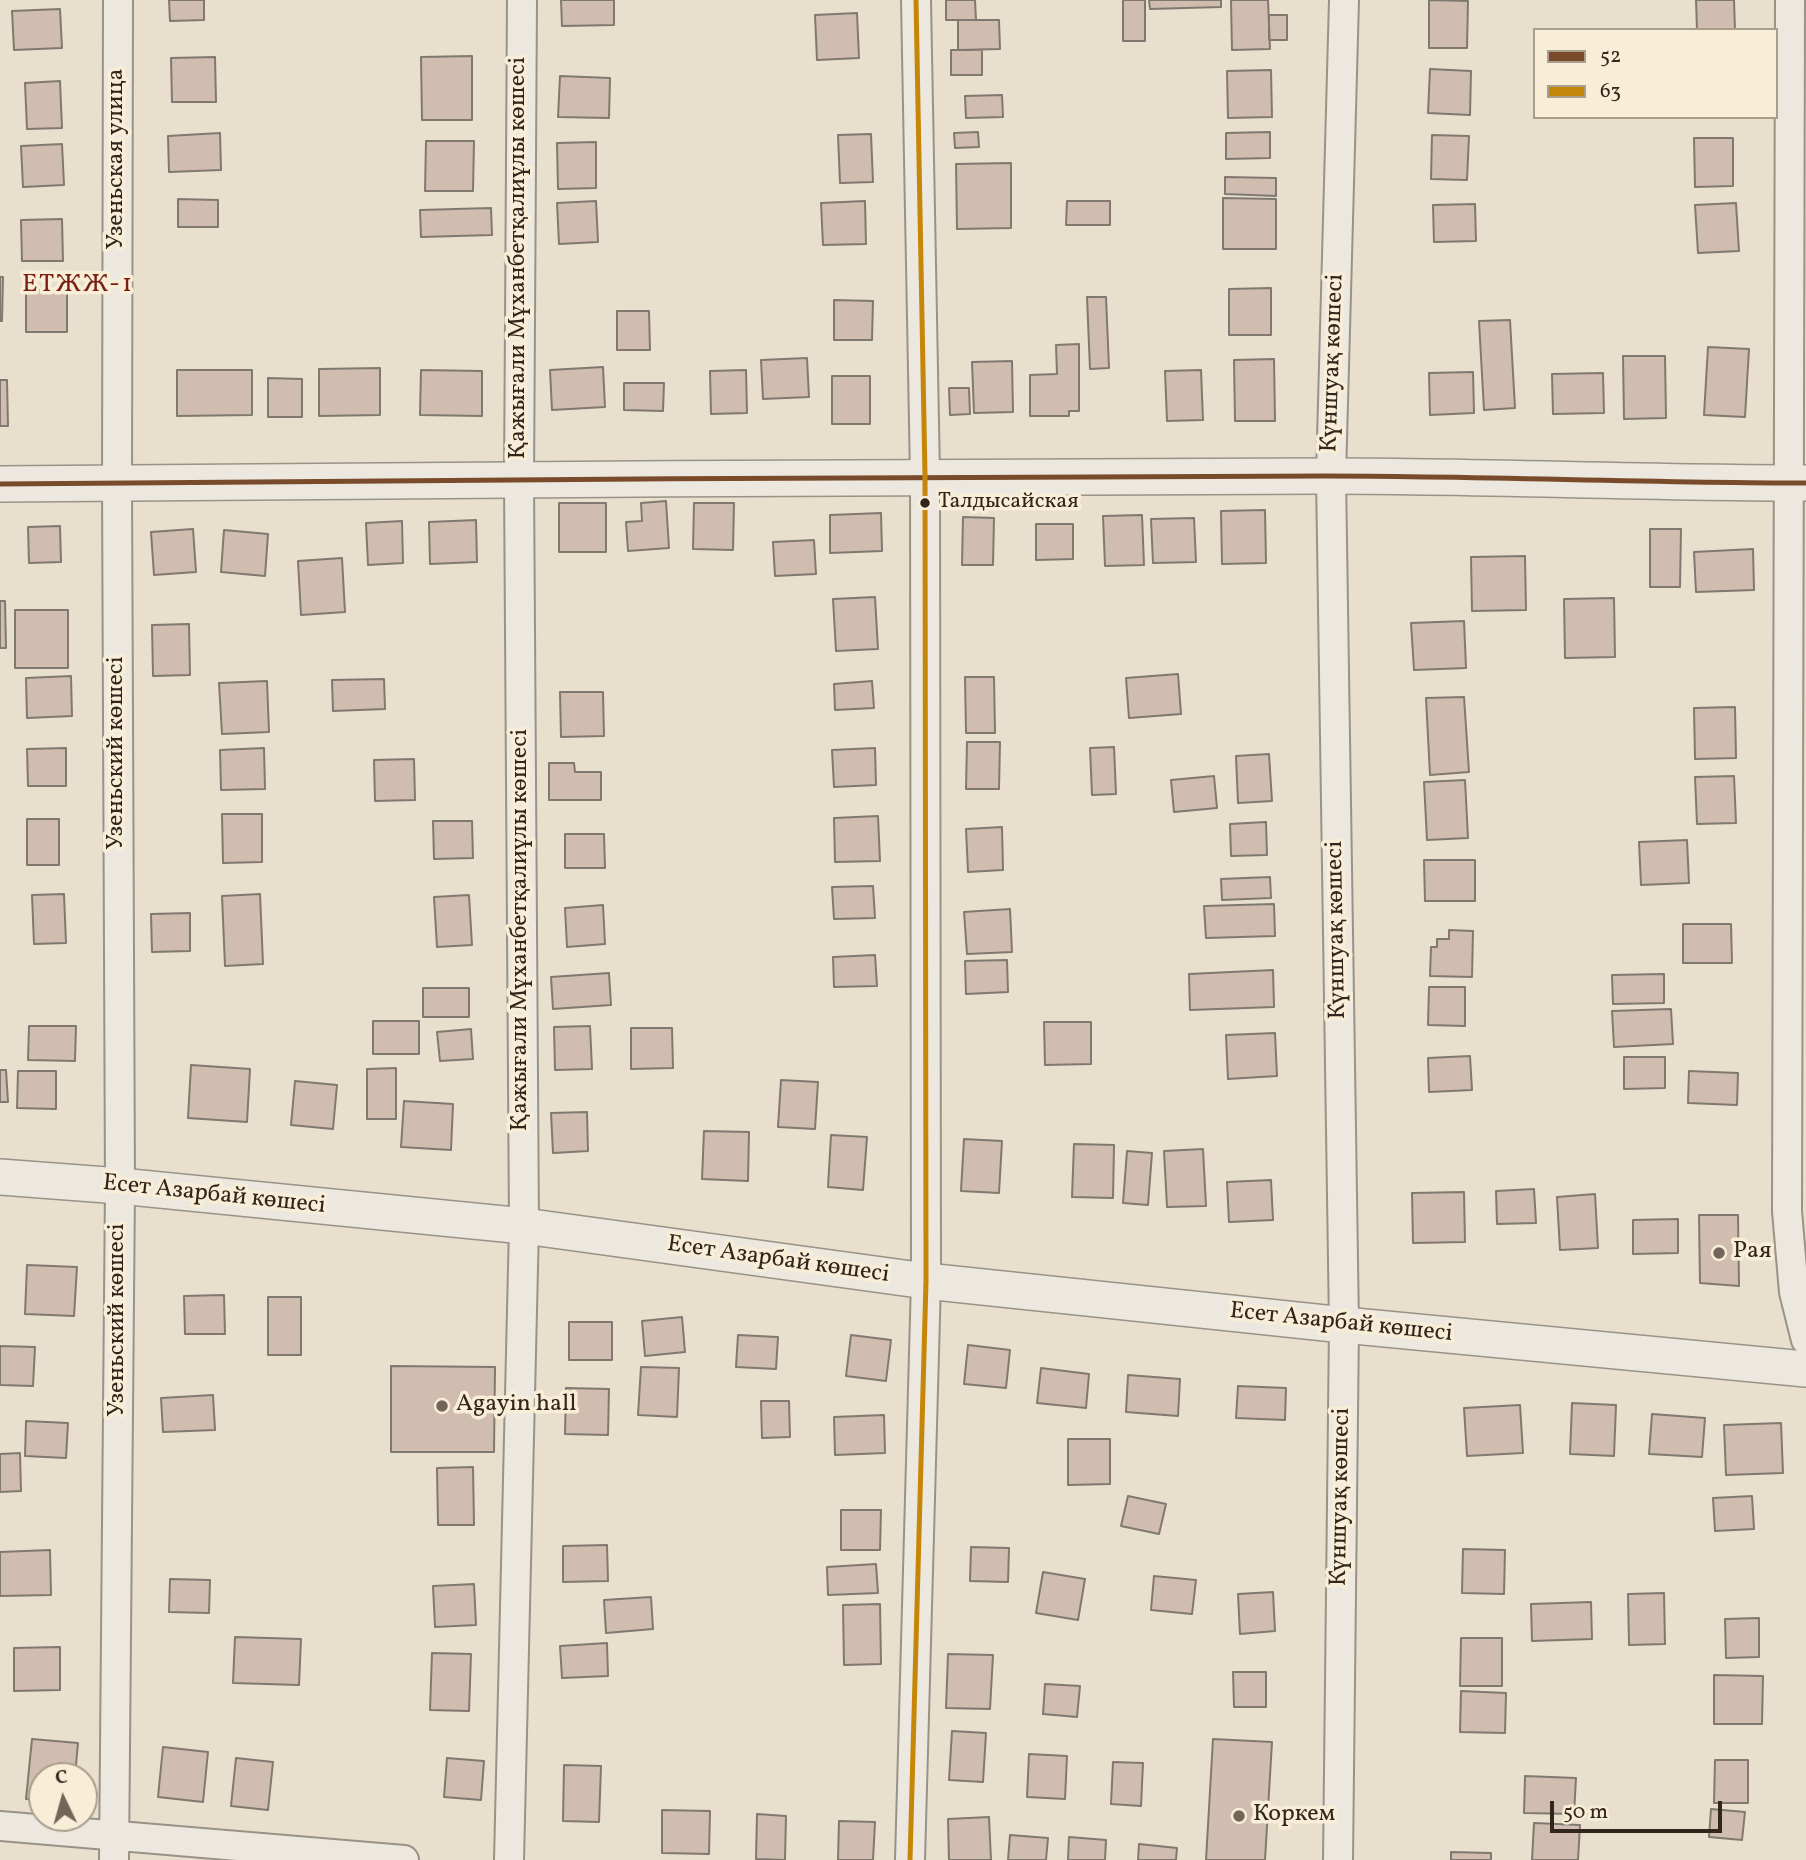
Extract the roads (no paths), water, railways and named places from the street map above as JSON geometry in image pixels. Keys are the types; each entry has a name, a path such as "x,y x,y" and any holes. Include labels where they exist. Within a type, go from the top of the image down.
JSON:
{"street":[{"name":"Узеньская улица","path":"117,529 118,0"},
{"name":"Қажығали Мұханбетқалиұлы көшесі","path":"509,1860 524,1226 519,481 522,0"},
{"path":"910,1860 926,1281 925,476 916,0"},
{"name":"Күншуақ көшесі","path":"1338,1860 1344,1325 1331,476 1345,0"},
{"path":"1790,0 1798,483 1787,1211 1794,1292 1806,1340"},
{"path":"0,484 925,476 1331,476 1798,483"},
{"name":"Узеньский көшесі","path":"114,1848 120,1186 117,529"},
{"name":"Есет Азарбай көшесі","path":"0,1177 120,1186 524,1226 926,1281 1344,1325 1806,1369"},
{"path":"0,1826 114,1848 404,1860"}],"place":[{"name":"Талдысайская","path":"925,503"},
{"name":"Рая","path":"1719,1253"},
{"name":"Agayin hall","path":"442,1406"},
{"name":"Коркем","path":"1239,1816"}],"district":[{"name":"ЕТЖЖ-1","path":"78,286"}]}
